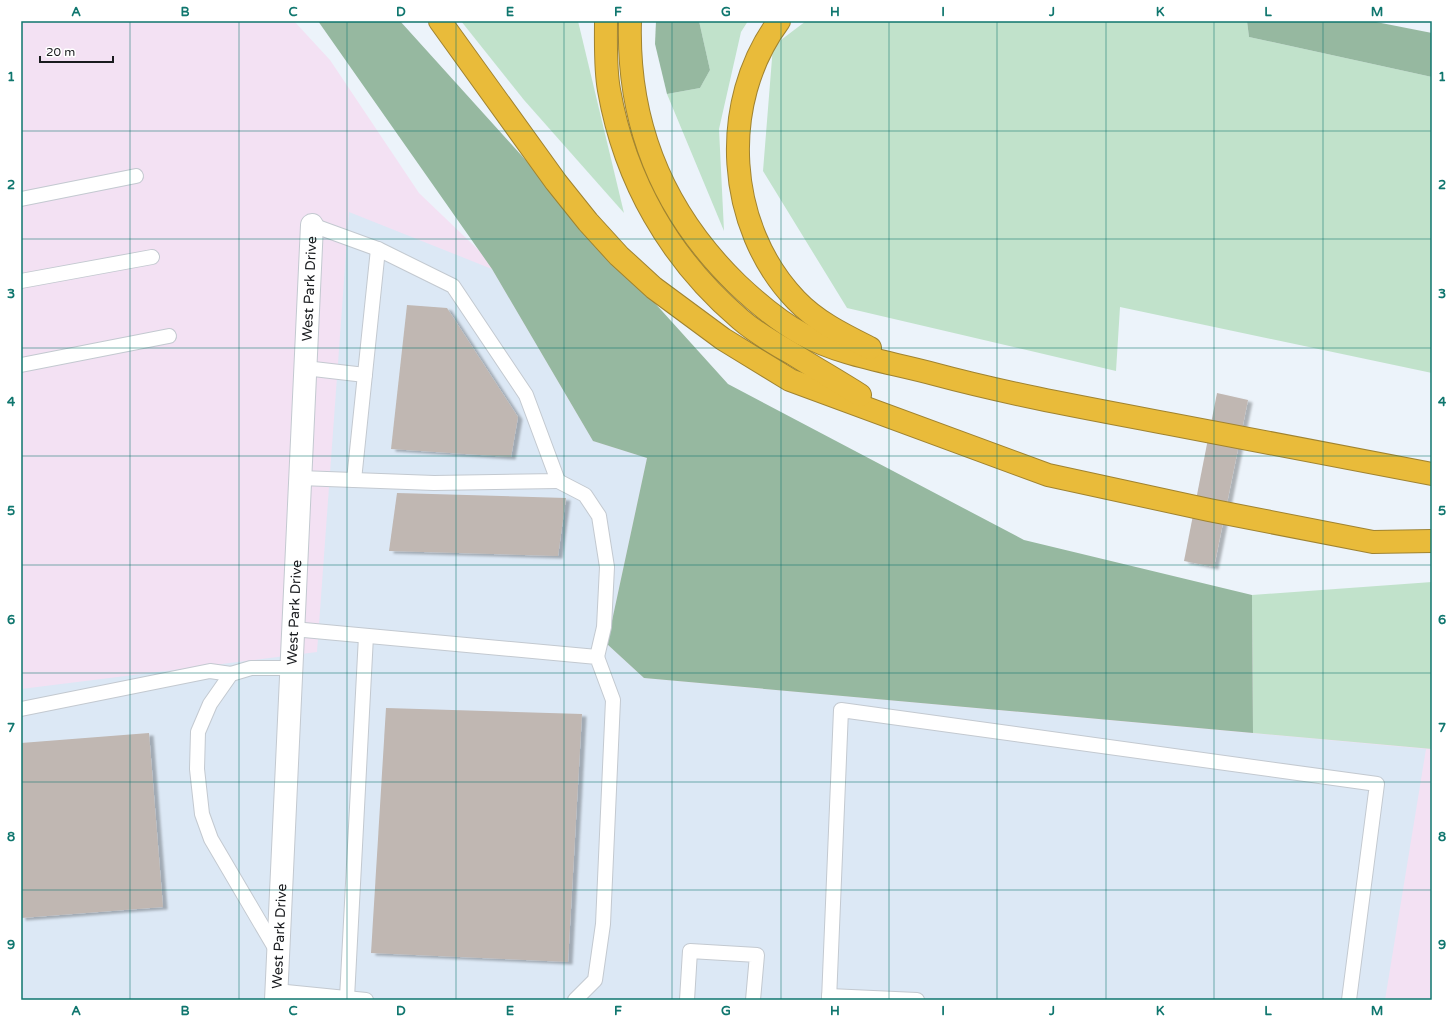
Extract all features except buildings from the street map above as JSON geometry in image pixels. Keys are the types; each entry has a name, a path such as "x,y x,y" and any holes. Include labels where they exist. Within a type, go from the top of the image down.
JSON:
{"highway":[{"path":"440,21 556,182 588,222 619,256 654,288 723,339 790,380 1048,475 1210,510 1373,542 1432,541"},
{"path":"606,21 606,52 609,89 617,128 628,162 642,196 667,238 701,280 740,319 770,341 907,423"},
{"path":"630,21 635,96 642,127 652,158 666,191 701,246 724,271 773,315 801,334 833,348 1018,395 1432,474"},
{"path":"779,21 762,45 752,69 740,115 737,146 738,171 747,215 767,261 780,281 797,301 817,318 840,334 908,367"}],"street":[{"name":"West Park Drive","path":"276,995 312,226"}],"lane":[{"path":"21,199 136,176"},
{"path":"312,226 378,249 453,286 526,395 558,481"},
{"path":"354,480 378,249"},
{"path":"21,281 152,257"},
{"path":"21,365 169,336"},
{"path":"305,368 365,375"},
{"path":"300,478 434,483 558,481 585,495 599,516 607,567 604,627 597,657 613,700 603,924 595,980 575,1000"},
{"path":"293,629 597,657"},
{"path":"347,998 366,636"},
{"path":"21,709 210,671 231,674 250,668 291,668"},
{"path":"231,674 210,704 198,732 197,769 202,814 211,839 278,954"},
{"path":"916,1000 829,998 841,710 1377,784 1349,1000"},
{"path":"687,1000 690,951 756,955 753,1000"},
{"path":"276,995 366,1000"}],"shaded area":[{"path":"21,21 294,21 330,60 419,193 652,416 839,535 1432,651 1432,1000 21,1000"},
{"path":"349,212 492,269 593,441 647,458 607,644 644,678 1426,749 1385,1000 21,1000 21,689 317,652"}],"green space":[{"path":"318,21 400,21 728,384 1024,540 1252,595 1253,733 644,678 607,644 647,458 593,441 492,269"},
{"path":"461,21 578,21 624,213 524,100"},
{"path":"656,21 699,21 710,70 700,88 667,94 655,44"},
{"path":"699,21 748,21 741,32 719,129 724,231 667,94 700,88 710,70"},
{"path":"806,21 1247,21 1249,37 1432,77 1432,373 1120,307 1116,371 847,308 763,171 773,46"},
{"path":"1247,21 1371,21 1432,33 1432,77 1249,37"},
{"path":"1432,582 1432,749 1253,733 1252,595"}]}
